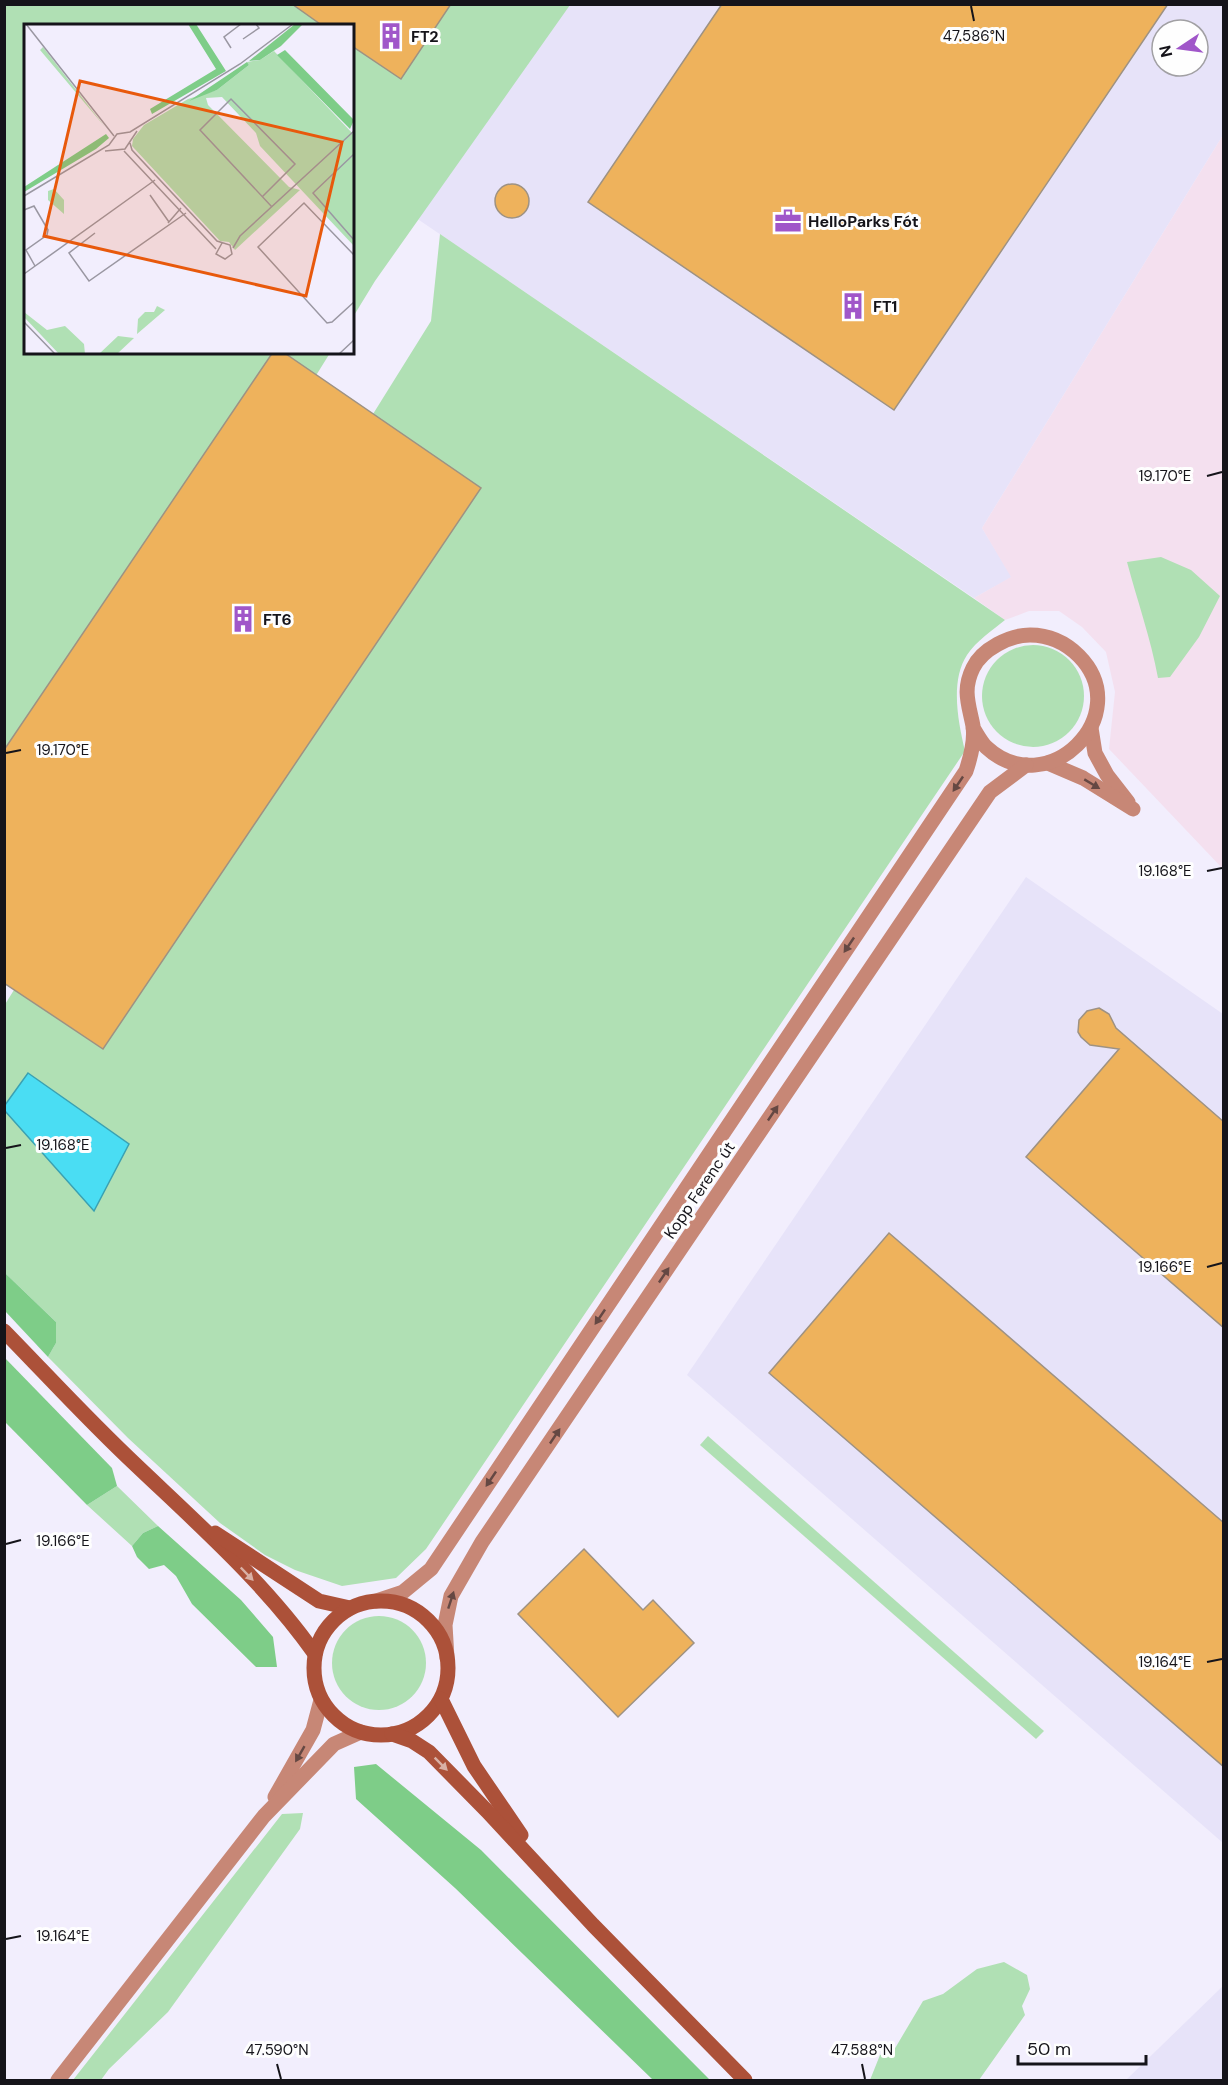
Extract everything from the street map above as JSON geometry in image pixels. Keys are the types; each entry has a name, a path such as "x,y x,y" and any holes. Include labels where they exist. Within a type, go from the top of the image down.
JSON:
{"main road":[{"path":"4,1331 134,1464 192,1517 294,1623 315,1654"},
{"path":"192,1517 319,1601 350,1608"},
{"path":"376,1601 403,1604 415,1610 436,1630 447,1658 447,1682 441,1700 420,1723 392,1734 376,1735 360,1732 340,1721 321,1700 315,1677 315,1654 326,1629 350,1608 376,1601"},
{"path":"441,1700 474,1766 546,1873"},
{"path":"392,1734 412,1741 429,1752 593,1925 745,2080"}],"street":[{"path":"1023,635 1040,635 1057,640 1072,649 1084,661 1093,677 1097,694 1096,711 1091,728 1080,744 1066,756 1048,763 1026,765 1004,759 986,747 973,728 967,708 967,693 973,667 989,651 1004,641 1023,635"},
{"name":"Kopp Ferenc út","path":"376,1601 402,1592 430,1569 966,771 973,728"},
{"path":"1048,763 1083,778 1133,809 1107,775 1095,753 1091,728"},
{"name":"Kopp Ferenc út","path":"447,1658 445,1625 451,1596 482,1542 990,792 1026,765"},
{"path":"264,1815 314,1730 321,1700"},
{"path":"58,2080 264,1815 334,1744 360,1732"}],"shaded area":[{"name":"HelloParks Fót","path":"101,5 1223,5 1223,135 982,528 1012,577 974,598 354,176 354,24 328,24"},
{"path":"1223,135 1223,869 1109,749 1115,692 1106,652 1082,627 1059,611 1029,611 1005,620 974,598 1011,577 982,528"},
{"path":"1026,877 1223,1014 1223,1843 687,1375"},
{"path":"1223,1986 1223,2080 1126,2080"}],"green space":[{"path":"5,5 570,5 375,281 354,315 354,24 24,24 24,354 329,354 170,610 5,783"},
{"path":"440,234 1005,620 975,645 962,665 957,702 965,751 426,1549 396,1578 342,1586 295,1570 265,1555 220,1523 128,1438 48,1357 56,1343 56,1322 5,1273 4,1006 431,321"},
{"path":"1161,557 1191,570 1220,596 1199,637 1170,677 1158,678 1127,562"},
{"path":"1033,645 1052,649 1069,660 1080,677 1084,696 1080,715 1069,732 1052,743 1033,747 1014,743 997,732 986,715 982,696 986,677 997,660 1014,649"},
{"path":"5,1273 56,1322 56,1343 48,1357 5,1311"},
{"path":"4,1357 112,1468 117,1486 87,1505 5,1422"},
{"path":"708,1436 1044,1731 1036,1739 700,1445"},
{"path":"117,1486 158,1526 143,1533 132,1546 87,1505"},
{"path":"158,1526 241,1600 273,1637 277,1667 256,1667 192,1604 176,1576 164,1565 149,1569 137,1557 132,1546 143,1533"},
{"path":"379,1616 397,1619 412,1630 423,1645 426,1663 423,1681 412,1696 397,1707 379,1710 361,1707 346,1696 335,1681 332,1663 335,1645 346,1630 361,1619"},
{"path":"376,1764 481,1850 710,2080 653,2080 455,1888 356,1799 354,1767"},
{"path":"303,1813 300,1829 168,2012 109,2069 101,2080 73,2080 282,1814"},
{"path":"1004,1962 1027,1975 1030,1989 1022,2006 1025,2015 979,2080 870,2080 880,2055 894,2050 923,2001 943,1994 977,1969"}],"water":[{"path":"28,1073 129,1144 94,1211 5,1111 5,1105"}],"building":[{"name":"FT2","path":"292,4 451,4 401,79 354,47 354,24 320,24"},
{"name":"FT1","path":"722,4 1168,4 1159,18 1150,18 1150,31 894,410 588,202"},
{"path":"512,184 524,189 529,201 524,213 512,218 500,213 495,201 500,189"},
{"name":"FT6","path":"272,354 286,354 481,488 103,1049 4,983 4,750"},
{"path":"1099,1008 1109,1014 1116,1028 1224,1122 1224,1328 1026,1157 1119,1049 1090,1045 1078,1032 1079,1020 1087,1011"},
{"path":"889,1233 1224,1523 1224,1767 769,1373"},
{"path":"584,1549 643,1610 653,1600 694,1643 618,1717 518,1614"}],"place":[{"name":"FT2","path":"391,36"},
{"name":"HelloParks Fót","path":"788,221"},
{"name":"FT1","path":"853,306"},
{"name":"FT6","path":"243,619"}]}
